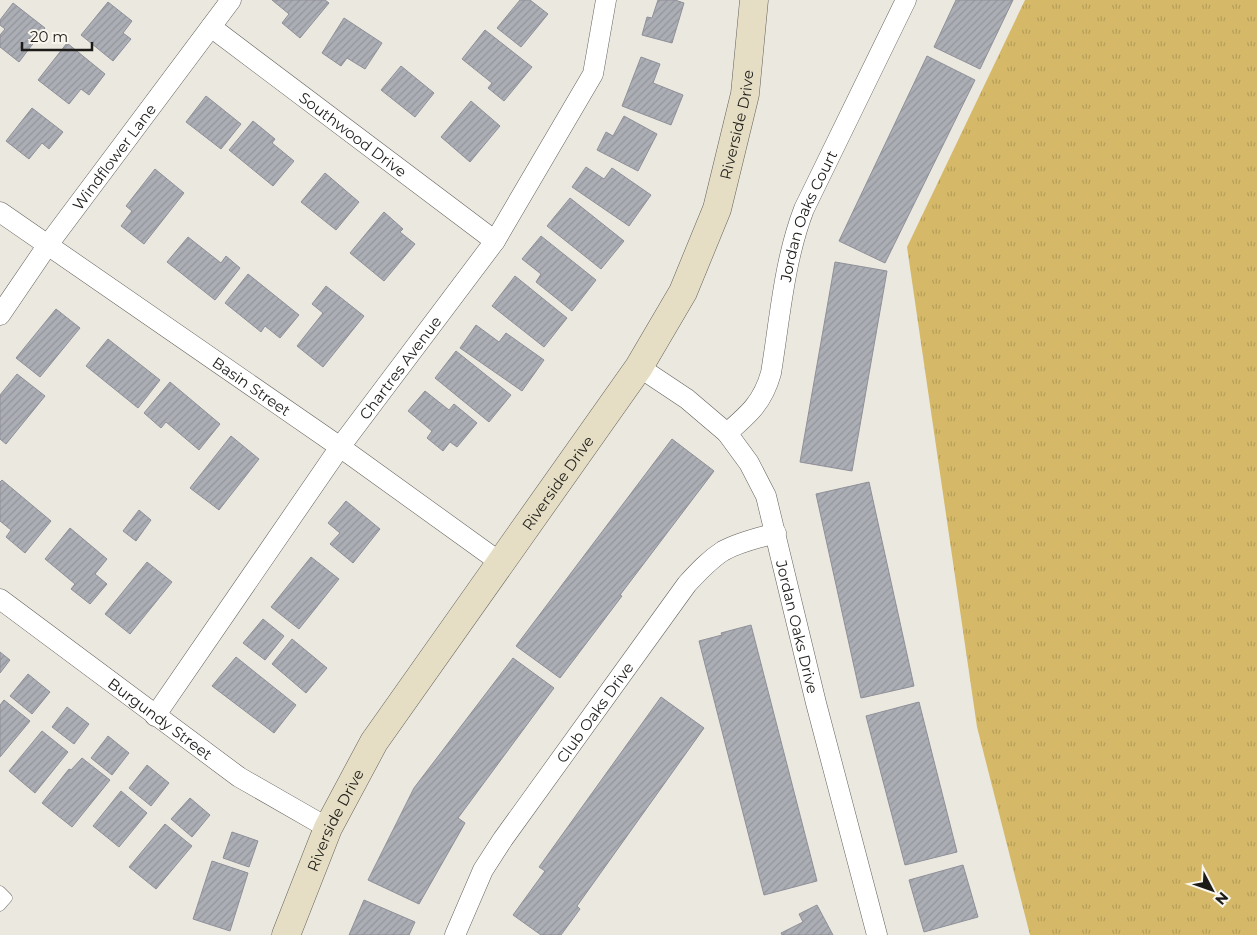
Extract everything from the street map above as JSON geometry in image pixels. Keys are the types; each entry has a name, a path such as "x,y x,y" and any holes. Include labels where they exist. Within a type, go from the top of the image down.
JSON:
{"street":[{"name":"Windflower Lane","path":"0,315 47,246 231,0"},
{"name":"Chartres Avenue","path":"155,716 340,447 494,241 593,74 606,0"},
{"name":"Riverside Drive","path":"286,935 328,828 374,742 638,367 684,292 717,209 745,94 754,0"},
{"name":"Jordan Oaks Court","path":"726,433 757,405 766,390 771,373 790,252 796,230 804,209 906,0"},
{"name":"Southwood Drive","path":"212,27 494,241"},
{"name":"Basin Street","path":"0,212 340,447 501,563"},
{"name":"Jordan Oaks Drive","path":"638,367 687,400 726,433 749,463 766,496 816,703 877,935"},
{"name":"Club Oaks Drive","path":"455,935 483,870 503,839 687,584 704,566 723,551 743,542 776,533"},
{"name":"Burgundy Street","path":"0,599 239,777 328,828"}],"lane":[{"path":"0,891 7,898 0,906"}],"green space":[{"path":"1025,0 1257,0 1257,935 1030,935 977,727 907,247"}],"building":[{"path":"272,0 325,0 329,3 300,38 282,23 289,14"},
{"path":"520,0 530,0 548,14 521,47 497,28"},
{"path":"658,0 675,0 684,3 672,43 642,35 647,17 652,18"},
{"path":"956,0 1013,0 980,69 934,47"},
{"path":"108,2 132,21 123,33 131,39 113,61 81,35"},
{"path":"13,3 45,28 19,62 0,47 0,35 5,29 0,25 0,20"},
{"path":"344,18 382,43 365,69 347,58 341,66 322,53"},
{"path":"485,30 532,67 504,101 488,88 492,83 462,59"},
{"path":"67,43 105,74 89,95 81,89 69,104 38,80"},
{"path":"927,56 975,80 885,263 839,241"},
{"path":"641,57 660,64 653,83 683,95 671,125 622,106"},
{"path":"401,66 434,93 415,117 381,90"},
{"path":"206,96 241,124 221,149 186,122"},
{"path":"471,101 500,126 470,162 441,137"},
{"path":"32,108 63,132 49,149 42,143 29,159 6,141"},
{"path":"624,116 657,134 638,171 597,150 606,132 613,136"},
{"path":"253,121 275,139 272,143 294,161 273,186 229,150"},
{"path":"586,167 604,179 612,168 651,195 629,226 572,187"},
{"path":"155,169 184,193 144,244 121,226 132,211 126,206"},
{"path":"325,173 359,202 336,230 301,202"},
{"path":"570,198 624,241 601,269 547,226"},
{"path":"384,212 403,229 400,232 415,244 384,281 350,253"},
{"path":"541,236 596,280 572,311 536,282 541,274 522,259"},
{"path":"188,237 221,263 226,256 240,268 215,300 167,262"},
{"path":"835,262 887,271 852,471 800,462"},
{"path":"248,274 299,315 280,338 265,326 261,332 225,303"},
{"path":"515,276 567,318 544,347 492,306"},
{"path":"326,286 364,316 323,367 297,346 323,313 312,304"},
{"path":"56,309 80,328 40,377 16,358"},
{"path":"476,325 499,342 506,333 544,360 522,391 460,348"},
{"path":"108,339 160,380 138,408 86,366"},
{"path":"456,351 511,395 489,422 435,378"},
{"path":"17,374 45,396 6,444 0,439 0,395"},
{"path":"170,382 220,424 199,450 166,422 161,428 144,413"},
{"path":"425,391 449,410 454,404 477,423 457,447 450,442 443,451 427,438 432,431 408,411"},
{"path":"231,436 259,459 219,510 190,488"},
{"path":"672,439 714,471 560,678 516,646"},
{"path":"2,480 51,521 25,553 6,537 11,530 0,521 0,482"},
{"path":"869,482 914,686 861,698 816,494"},
{"path":"346,501 380,529 353,563 330,544 340,533 328,523"},
{"path":"139,510 151,520 136,541 123,531"},
{"path":"70,528 107,559 95,574 107,584 90,604 71,589 75,584 45,559"},
{"path":"311,557 339,579 299,629 271,607"},
{"path":"147,562 172,582 130,634 105,614"},
{"path":"263,619 284,636 265,660 243,643"},
{"path":"751,625 817,881 764,895 699,641"},
{"path":"292,639 327,668 306,693 272,664"},
{"path":"0,652 10,660 0,673"},
{"path":"236,657 296,705 274,733 212,686"},
{"path":"513,658 554,688 458,818 465,823 419,904 368,880 414,788"},
{"path":"28,674 50,692 32,714 10,696"},
{"path":"661,697 704,728 577,906 580,909 561,935 541,935 513,915 545,871 539,867"},
{"path":"4,700 30,721 0,757 0,705"},
{"path":"919,702 957,852 905,865 866,716"},
{"path":"67,707 89,724 74,744 52,727"},
{"path":"42,731 68,752 35,793 9,771"},
{"path":"108,736 129,753 112,775 91,758"},
{"path":"82,758 110,780 72,827 42,803 69,769 71,770"},
{"path":"147,765 169,783 151,806 129,788"},
{"path":"121,791 147,813 119,847 93,826"},
{"path":"190,798 210,815 192,837 171,819"},
{"path":"165,824 192,846 156,889 129,867"},
{"path":"232,832 258,841 249,867 223,858"},
{"path":"212,861 248,873 230,931 193,919"},
{"path":"963,865 978,917 924,932 909,880"},
{"path":"364,900 415,922 409,935 349,935"},
{"path":"817,905 833,935 782,935 781,933 803,922 799,914"}]}
